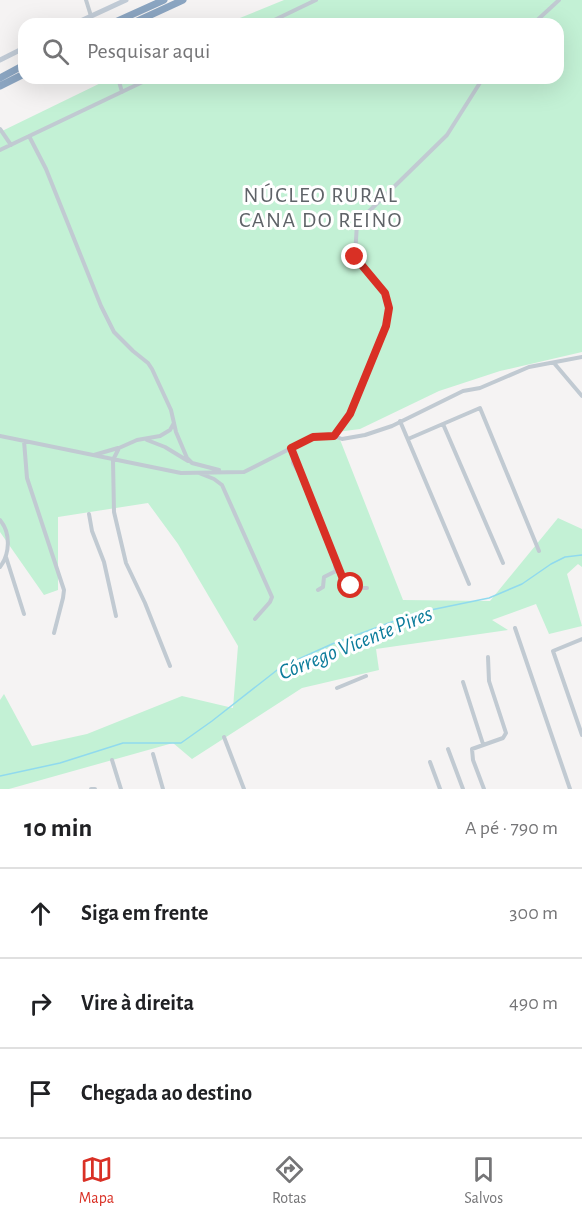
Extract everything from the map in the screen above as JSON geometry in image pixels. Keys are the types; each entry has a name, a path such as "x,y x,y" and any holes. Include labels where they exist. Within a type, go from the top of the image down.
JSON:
{"highway":[{"path":"124,18 164,0"},
{"path":"143,18 183,0"},
{"path":"0,76 18,67"},
{"path":"0,86 18,77"}],"street":[{"path":"86,0 91,16"},
{"path":"87,18 126,0"},
{"path":"278,18 316,0"},
{"path":"540,18 559,0"},
{"path":"0,60 18,51"},
{"path":"120,84 122,92"},
{"path":"0,150 139,84"},
{"path":"334,436 350,414 386,326 389,308 385,293 355,257 357,223 447,135 479,84"},
{"path":"0,129 11,145"},
{"path":"29,136 46,169 111,327 133,351 148,363 171,410 182,448 192,463"},
{"path":"0,436 181,473 244,472 313,437 334,436 342,439 365,435 463,391 480,388 529,367 582,357"},
{"path":"554,362 582,396"},
{"path":"408,439 480,408 540,551"},
{"path":"400,421 469,584"},
{"path":"93,455 137,440 166,434 174,423"},
{"path":"443,424 503,563"},
{"path":"146,439 192,463 222,471"},
{"path":"24,441 27,478 64,590 54,633"},
{"path":"119,448 112,459 114,512 126,563 170,666"},
{"path":"291,448 343,579 351,586 367,588"},
{"path":"294,456 293,463 336,568 334,573 324,577 322,587 318,590"},
{"path":"199,473 222,485 272,597 255,619"},
{"path":"89,514 92,531 104,562 116,616"},
{"path":"0,520 7,531 8,546 6,557 0,567"},
{"path":"6,557 24,614"},
{"path":"515,628 570,789"},
{"path":"582,639 553,651 582,735"},
{"path":"483,789 472,749 502,738 506,733 489,681 488,657"},
{"path":"338,688 366,676"},
{"path":"463,682 483,744"},
{"path":"224,736 244,789"},
{"path":"448,749 463,789"},
{"path":"153,754 163,789"},
{"path":"112,760 121,789"},
{"path":"430,762 440,789"}],"green space":[{"path":"284,0 582,0 582,352 500,371 439,391 360,429 337,432 403,600 490,601 558,518 582,529 582,567 578,564 567,574 582,626 549,634 536,604 492,620 508,630 376,649 379,670 302,688 192,759 173,743 9,789 0,789 0,700 4,694 32,746 87,734 182,696 233,708 238,646 178,544 148,503 58,517 58,590 44,595 0,532 0,132 99,84 564,84 564,18 240,18"}],"waterway":[{"name":"Córrego Vicente Pires","path":"0,776 60,763 123,743 181,743 281,667 332,644 416,613 489,598 522,584 565,557 582,555"}],"district":[{"name":"NÚCLEO RURAL CANA DO REINO","path":"321,206"}],"route":[{"path":"351,586 343,579 291,448 313,437 334,436 343,426 386,326 389,308 385,293 355,257"}]}
